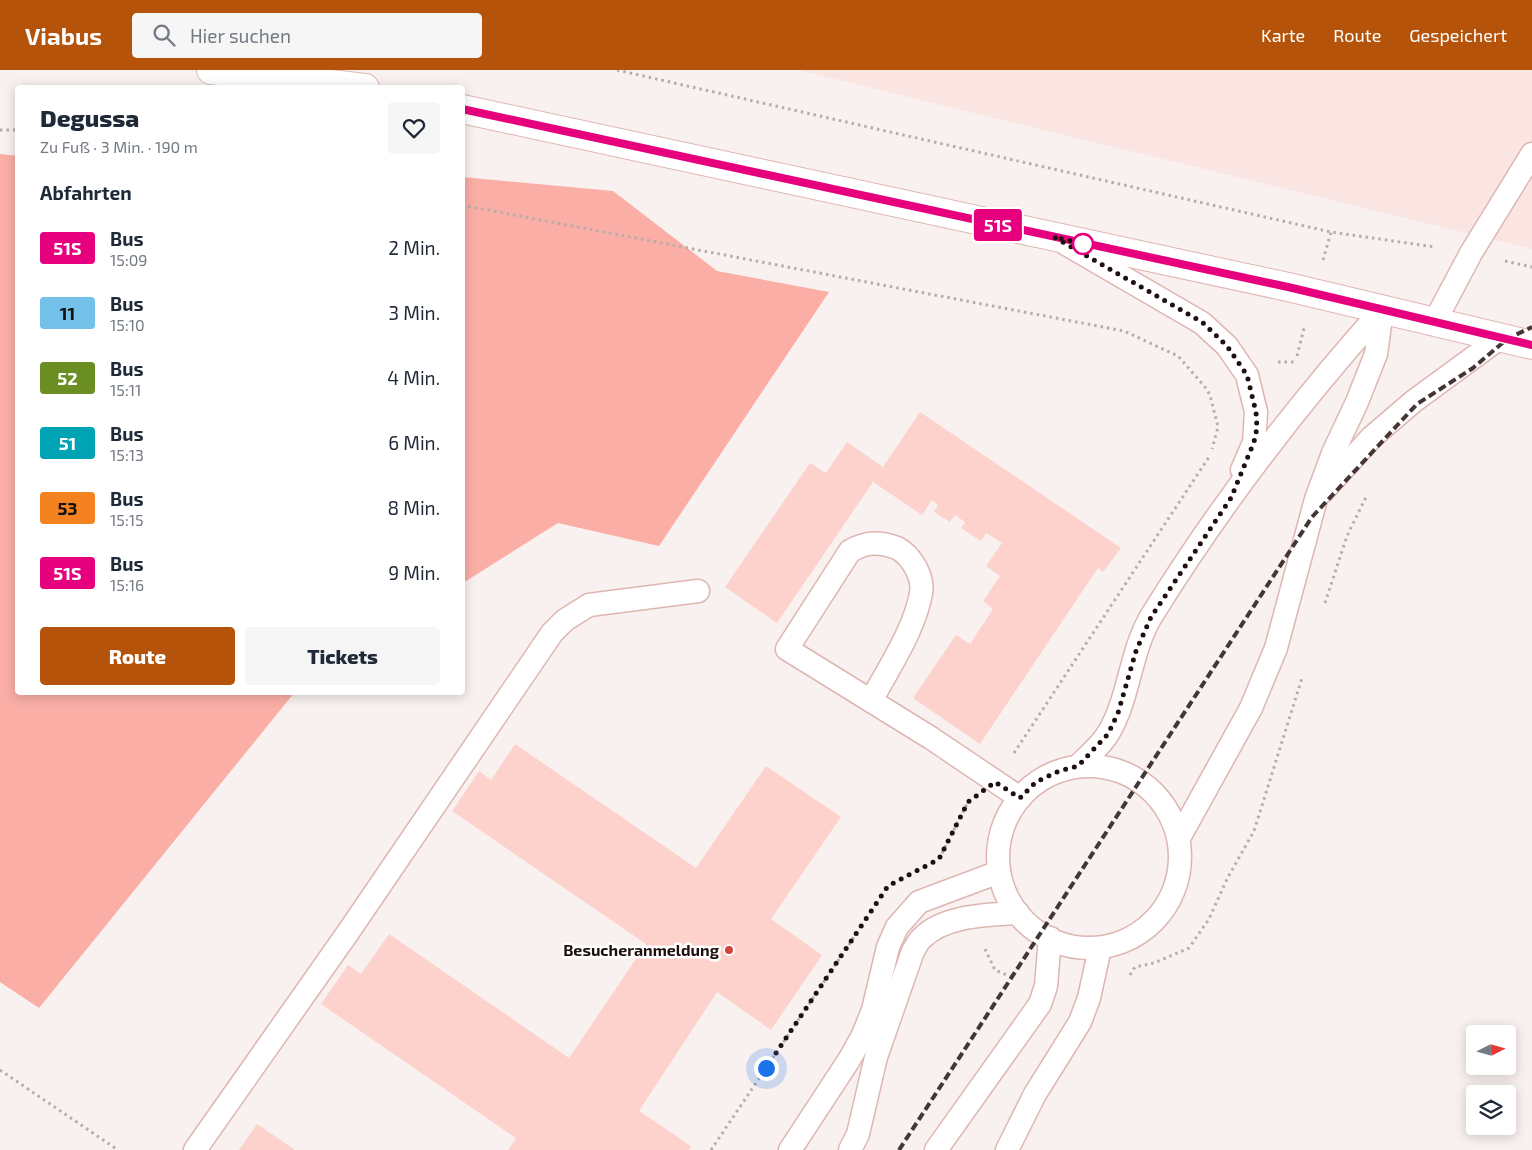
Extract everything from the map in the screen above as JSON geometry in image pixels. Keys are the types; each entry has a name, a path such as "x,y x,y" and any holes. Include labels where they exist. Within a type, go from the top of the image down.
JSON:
{"main road":[{"path":"211,70 339,85"},
{"path":"328,70 359,85"},
{"path":"465,109 1435,321 1532,345"}],"lane":[{"path":"1435,321 1471,253 1532,154"},
{"path":"1054,237 1202,322 1227,346 1239,362 1247,375 1256,412 1257,428 1254,442 1231,498"},
{"path":"1078,766 1108,734 1115,720 1136,651 1151,617 1231,498 1324,374 1382,310"},
{"path":"1179,838 1250,708 1272,656 1316,499 1333,453 1358,402 1376,354 1382,310"},
{"path":"1316,499 1372,437 1422,395 1500,338"},
{"path":"871,701 901,645 922,592 919,577 913,563 902,551 885,543 861,545 850,551 786,649 871,701 932,738 1020,798"},
{"path":"195,1150 552,634 565,620 589,605 698,591"},
{"path":"1078,766 1100,766 1121,771 1141,782 1158,796 1168,810 1179,838 1180,864 1174,889 1167,905 1143,931 1121,942 1100,948 1074,946 1050,938 1033,928 1018,913 1007,895 999,872 998,850 1006,818 1020,798 1036,782 1059,771 1078,766"},
{"path":"790,1150 849,1060 863,1035 873,1010 888,947 898,927 919,902 999,872"},
{"path":"850,1150 858,1134 876,1057 913,951 922,938 941,927 968,916 1018,913"},
{"path":"936,1150 1040,1004 1046,986 1050,938"},
{"path":"1007,1150 1035,1094 1080,1022 1090,998 1100,948"}],"path":[{"path":"617,70 1331,232 1471,253 1532,267"},
{"path":"0,130 15,130"},
{"path":"465,206 1124,331 1178,356 1210,395 1218,427 1210,456 995,782 968,802 939,859 930,864"},
{"path":"711,1150 855,936"},
{"path":"0,1070 118,1150"}],"shaded area":[{"path":"800,70 1532,70 1532,249 802,71"},
{"path":"0,154 15,156 15,695 292,695 39,1008 0,982"},
{"path":"465,177 613,191 717,271 829,292 659,546 558,523 465,582"}],"building":[{"path":"920,412 1121,548 1103,572 1098,568 980,744 913,698 956,635 970,644 993,609 983,601 1000,576 986,566 1002,543 986,533 981,541 961,528 965,522 955,515 950,522 934,512 938,505 932,500 922,515 873,482 777,623 725,587 810,463 826,473 847,442 883,467"},
{"name":"Besucheranmeldung","path":"515,744 696,868 766,766 841,817 771,919 822,955 771,1030 717,992 639,1111 691,1146 689,1150 508,1150 516,1138 321,1004 348,965 361,974 389,934 569,1058 646,944 452,811 479,771 491,780"},
{"path":"257,1124 295,1150 239,1150"}],"railway":[{"path":"899,1150 1312,517 1417,404 1473,368 1507,339 1532,327"}],"bus line":[{"name":"51S","path":"465,110 1145,258 1288,287 1532,345"}],"place":[{"name":"Besucheranmeldung","path":"729,950"}],"route":[{"path":"766,1068 888,886 939,859 968,802 995,782 1020,798 1036,782 1059,771 1078,766 1108,734 1118,713 1136,651 1151,617 1231,498 1254,442 1257,428 1256,412 1247,375 1227,346 1202,322 1054,237 1083,244"}]}
